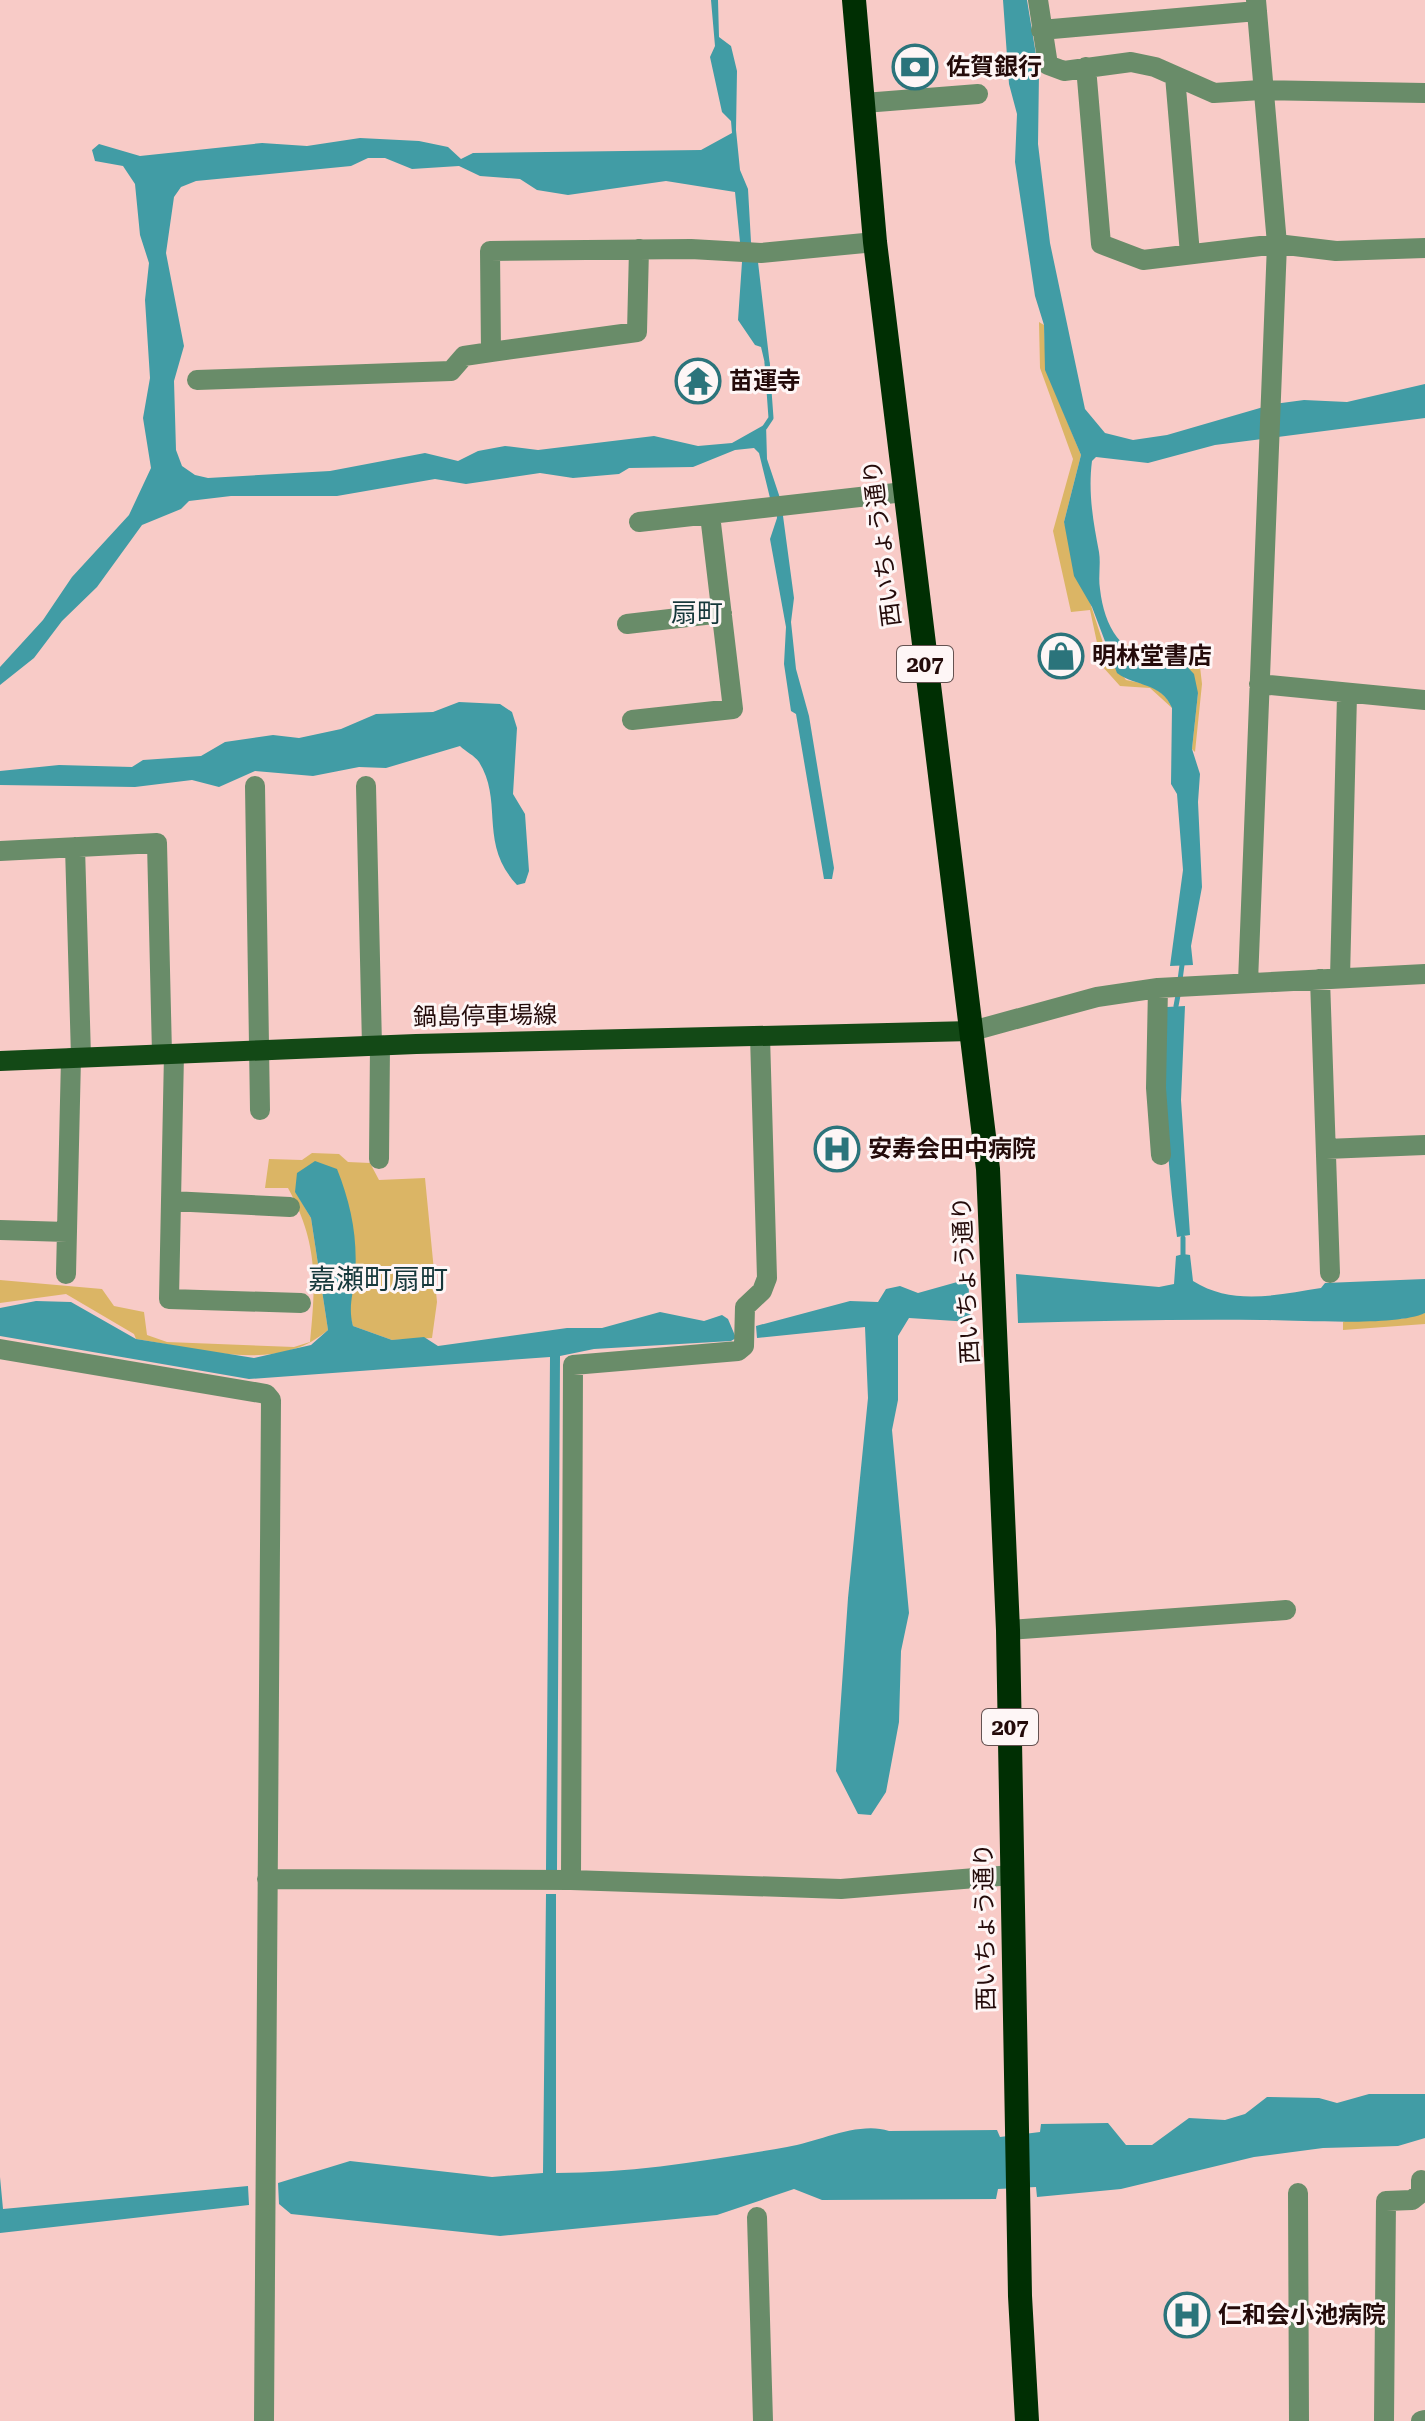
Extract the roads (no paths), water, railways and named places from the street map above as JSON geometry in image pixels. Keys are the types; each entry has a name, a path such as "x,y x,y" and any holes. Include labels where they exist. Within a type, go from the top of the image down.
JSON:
{"highway":[{"name":"西いちょう通り","path":"854,0 875,242 989,1185 1008,1630 1017,2126 1027,2421"}],"main road":[{"name":"鍋島停車場線","path":"0,1061 376,1045 972,1031"}],"street":[{"path":"1038,0 1048,65 1064,71 1131,62 1155,67 1214,93 1261,90 1425,93"},
{"path":"1041,30 1256,6 1261,90 1277,244 1248,982"},
{"path":"1086,67 1101,244 1143,260 1277,244 1336,251 1425,248"},
{"path":"1175,76 1190,254"},
{"path":"864,103 978,94"},
{"path":"491,352 490,251 639,249 761,253 875,242"},
{"path":"197,380 451,371 464,356 637,332 639,249"},
{"path":"639,522 780,509 904,492"},
{"path":"632,720 733,709 710,515"},
{"path":"627,624 722,613"},
{"path":"1259,684 1347,695 1425,700"},
{"path":"1330,1273 1326,1149 1330,978 1347,695"},
{"path":"255,786 262,1050 258,1060 260,1110"},
{"path":"366,786 379,1159"},
{"path":"0,851 157,843 168,1054 169,1299 301,1303"},
{"path":"66,1274 76,1058 75,847"},
{"path":"972,1031 1097,997 1158,988 1425,974"},
{"path":"1158,988 1156,1088 1161,1155"},
{"path":"571,1880 573,1365 738,1351 744,1346 745,1307 762,1291 767,1278 760,1036"},
{"path":"0,1047 0,1061"},
{"path":"1326,1149 1425,1145"},
{"path":"171,1201 290,1207"},
{"path":"0,1230 67,1232"},
{"path":"0,1349 266,1394 271,1400 264,2421"},
{"path":"1008,1630 1286,1610"},
{"path":"267,1879 571,1880 841,1889 1012,1875"},
{"path":"1384,2421 1386,2201 1412,2200 1421,2193 1421,2180"},
{"path":"1298,2193 1299,2421"},
{"path":"757,2217 763,2421"}],"water":[{"path":"711,0 718,0 719,37 731,46 737,71 736,130 740,170 748,189 751,242 758,262 770,366 766,368 761,347 755,345 738,320 742,262 735,192 666,181 568,195 537,190 520,179 480,176 459,166 412,169 385,158 368,158 351,166 196,181 181,187 174,197 166,253 184,346 174,381 176,450 182,466 195,475 208,478 330,471 425,453 458,461 478,451 505,446 538,450 654,436 698,446 732,443 766,424 767,459 781,501 794,598 791,622 796,669 809,716 834,868 832,879 824,879 796,714 791,711 784,664 786,627 770,539 777,518 776,504 770,498 759,453 754,448 735,450 693,467 629,468 619,474 573,478 540,473 466,484 435,479 337,496 231,496 189,501 181,509 142,525 97,587 62,621 34,658 0,685 0,667 43,620 72,577 129,515 151,468 143,418 150,378 145,300 149,263 140,235 135,184 123,166 95,161 92,150 99,144 140,156 262,143 307,146 360,138 419,141 448,147 461,159 473,153 701,150 732,133 731,121 722,112 710,57 715,46"},
{"path":"1003,0 1027,0 1039,73 1038,144 1050,243 1085,409 1105,433 1133,440 1167,435 1274,404 1304,400 1347,402 1425,384 1425,418 1215,445 1148,463 1096,457 1092,461 1092,506 1100,557 1100,589 1107,619 1122,642 1132,650 1144,655 1175,654 1194,674 1198,693 1192,749 1200,774 1198,802 1202,887 1191,946 1193,965 1170,966 1183,870 1177,794 1171,784 1172,708 1155,689 1117,673 1092,607 1074,576 1064,522 1081,455 1045,370 1044,325 1035,296 1015,162 1017,114 1009,84"},
{"path":"459,702 500,704 512,712 517,728 513,794 525,814 529,871 525,883 517,885 505,869 494,838 486,777 477,760 460,746 386,768 359,767 313,776 255,771 219,787 192,780 135,787 0,785 0,771 59,765 132,767 143,760 201,756 225,742 273,735 299,738 341,729 376,714 433,712"},
{"path":"1185,1006 1181,1100 1190,1235 1177,1237 1166,1122 1167,1007"},
{"path":"315,1161 337,1169 350,1208 355,1248 351,1307 353,1326 392,1340 424,1337 438,1346 567,1328 602,1328 660,1312 704,1321 722,1315 728,1319 736,1338 731,1341 594,1349 560,1356 557,1870 546,1870 550,1357 249,1379 0,1336 0,1308 36,1301 71,1302 136,1339 254,1358 311,1345 328,1330 311,1218 295,1192 297,1173"},
{"path":"1190,1255 1193,1281 1208,1289 1239,1296 1288,1293 1321,1288 1325,1283 1425,1279 1425,1313 1392,1320 1346,1322 1201,1320 1018,1323 1016,1274 1159,1287 1174,1284 1176,1256"},
{"path":"968,1279 971,1322 909,1318 898,1336 898,1400 892,1430 909,1613 901,1651 899,1722 886,1792 871,1815 858,1814 836,1771 848,1598 868,1398 865,1327 757,1338 756,1326 850,1301 878,1302 886,1289 900,1286 918,1293"},
{"path":"546,1894 556,1894 556,2173 614,2171 701,2161 787,2147 864,2129 997,2130 1000,2137 1040,2132 1041,2124 1108,2123 1126,2145 1152,2145 1189,2118 1225,2120 1245,2114 1267,2097 1319,2098 1337,2103 1369,2094 1425,2094 1425,2138 1398,2146 1323,2148 1254,2157 1121,2189 1037,2197 1036,2187 998,2189 996,2199 822,2200 794,2189 717,2215 500,2236 291,2214 279,2204 278,2183 350,2161 492,2177 543,2173"},
{"path":"0,2177 3,2209 248,2186 249,2205 0,2233"}],"waterway":[{"path":"765,427 771,418 767,363"},
{"path":"1180,980 1182,965"},
{"path":"1176,1006 1179,990"},
{"path":"1183,1238 1183,1254"}],"place":[{"name":"佐賀銀行","path":"915,67"},
{"name":"苗運寺","path":"698,381"},
{"name":"明林堂書店","path":"1061,656"},
{"name":"安寿会田中病院","path":"837,1149"},
{"name":"仁和会小池病院","path":"1187,2315"}],"district":[{"name":"扇町","path":"697,613"},
{"name":"嘉瀬町扇町","path":"378,1279"}]}
